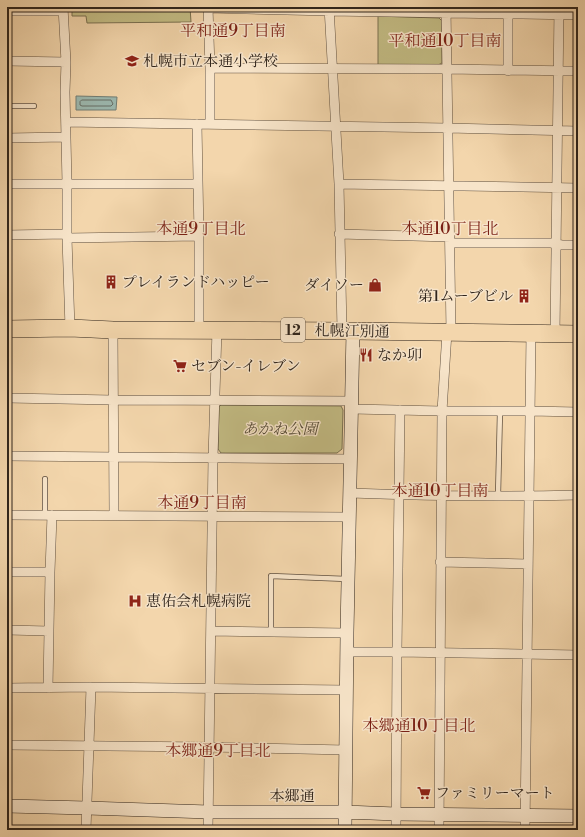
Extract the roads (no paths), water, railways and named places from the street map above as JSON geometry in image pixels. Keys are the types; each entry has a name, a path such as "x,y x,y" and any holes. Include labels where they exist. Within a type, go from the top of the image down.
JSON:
{"highway":[{"name":"札幌江別通","path":"7,329 70,328 112,330 578,334"}],"street":[{"path":"210,124 208,8 446,10 508,14 559,11 578,15"},
{"path":"7,11 63,9 66,62 67,236 70,328"},
{"path":"330,9 339,184 339,234 352,405 346,690 345,830"},
{"path":"439,830 442,411 449,332 450,240 446,10"},
{"path":"555,334 559,11"},
{"path":"508,14 508,71"},
{"path":"7,61 66,62"},
{"path":"210,68 578,71"},
{"path":"66,122 578,131"},
{"path":"197,124 199,330"},
{"path":"7,138 66,137"},
{"path":"7,184 198,184"},
{"path":"339,184 578,188"},
{"path":"339,234 578,245"},
{"path":"7,235 199,236"},
{"path":"112,330 114,515"},
{"path":"208,830 216,330"},
{"path":"525,830 531,333"},
{"path":"7,398 215,400 352,405 400,410 578,412"},
{"path":"396,830 400,410"},
{"path":"7,456 350,459"},
{"path":"350,493 441,496 578,495"},
{"path":"7,515 349,516"},
{"path":"48,688 50,572 49,515"},
{"path":"440,562 528,564"},
{"path":"7,572 50,572"},
{"path":"7,630 49,630"},
{"path":"211,631 347,633"},
{"path":"348,652 578,656"},
{"path":"86,830 90,687"},
{"path":"7,688 90,687 346,690"},
{"path":"7,745 346,750"},
{"name":"本郷通","path":"7,806 208,812 345,812 578,816"}],"lane":[{"path":"7,106 34,106"},
{"path":"498,496 500,411"},
{"path":"45,479 49,515"},
{"path":"271,632 271,576 348,579"}],"water":[{"path":"76,96 117,97 116,110 76,110"}],"place":[{"name":"札幌市立本通小学校","path":"132,61"},
{"name":"プレイランドハッピー","path":"111,282"},
{"name":"ダイソー","path":"375,285"},
{"name":"第1ムーブビル","path":"524,296"},
{"name":"なか卯","path":"366,355"},
{"name":"セブン-イレブン","path":"180,366"},
{"name":"恵佑会札幌病院","path":"135,601"},
{"name":"ファミリーマート","path":"424,793"}],"district":[{"name":"平和通9丁目南","path":"233,30"},
{"name":"平和通10丁目南","path":"445,40"},
{"name":"本通9丁目北","path":"201,228"},
{"name":"本通10丁目北","path":"450,228"},
{"name":"本通10丁目南","path":"440,490"},
{"name":"本通9丁目南","path":"202,502"},
{"name":"本郷通10丁目北","path":"419,725"},
{"name":"本郷通9丁目北","path":"218,750"}],"park label":[{"name":"あかね公園","path":"280,429"}]}
